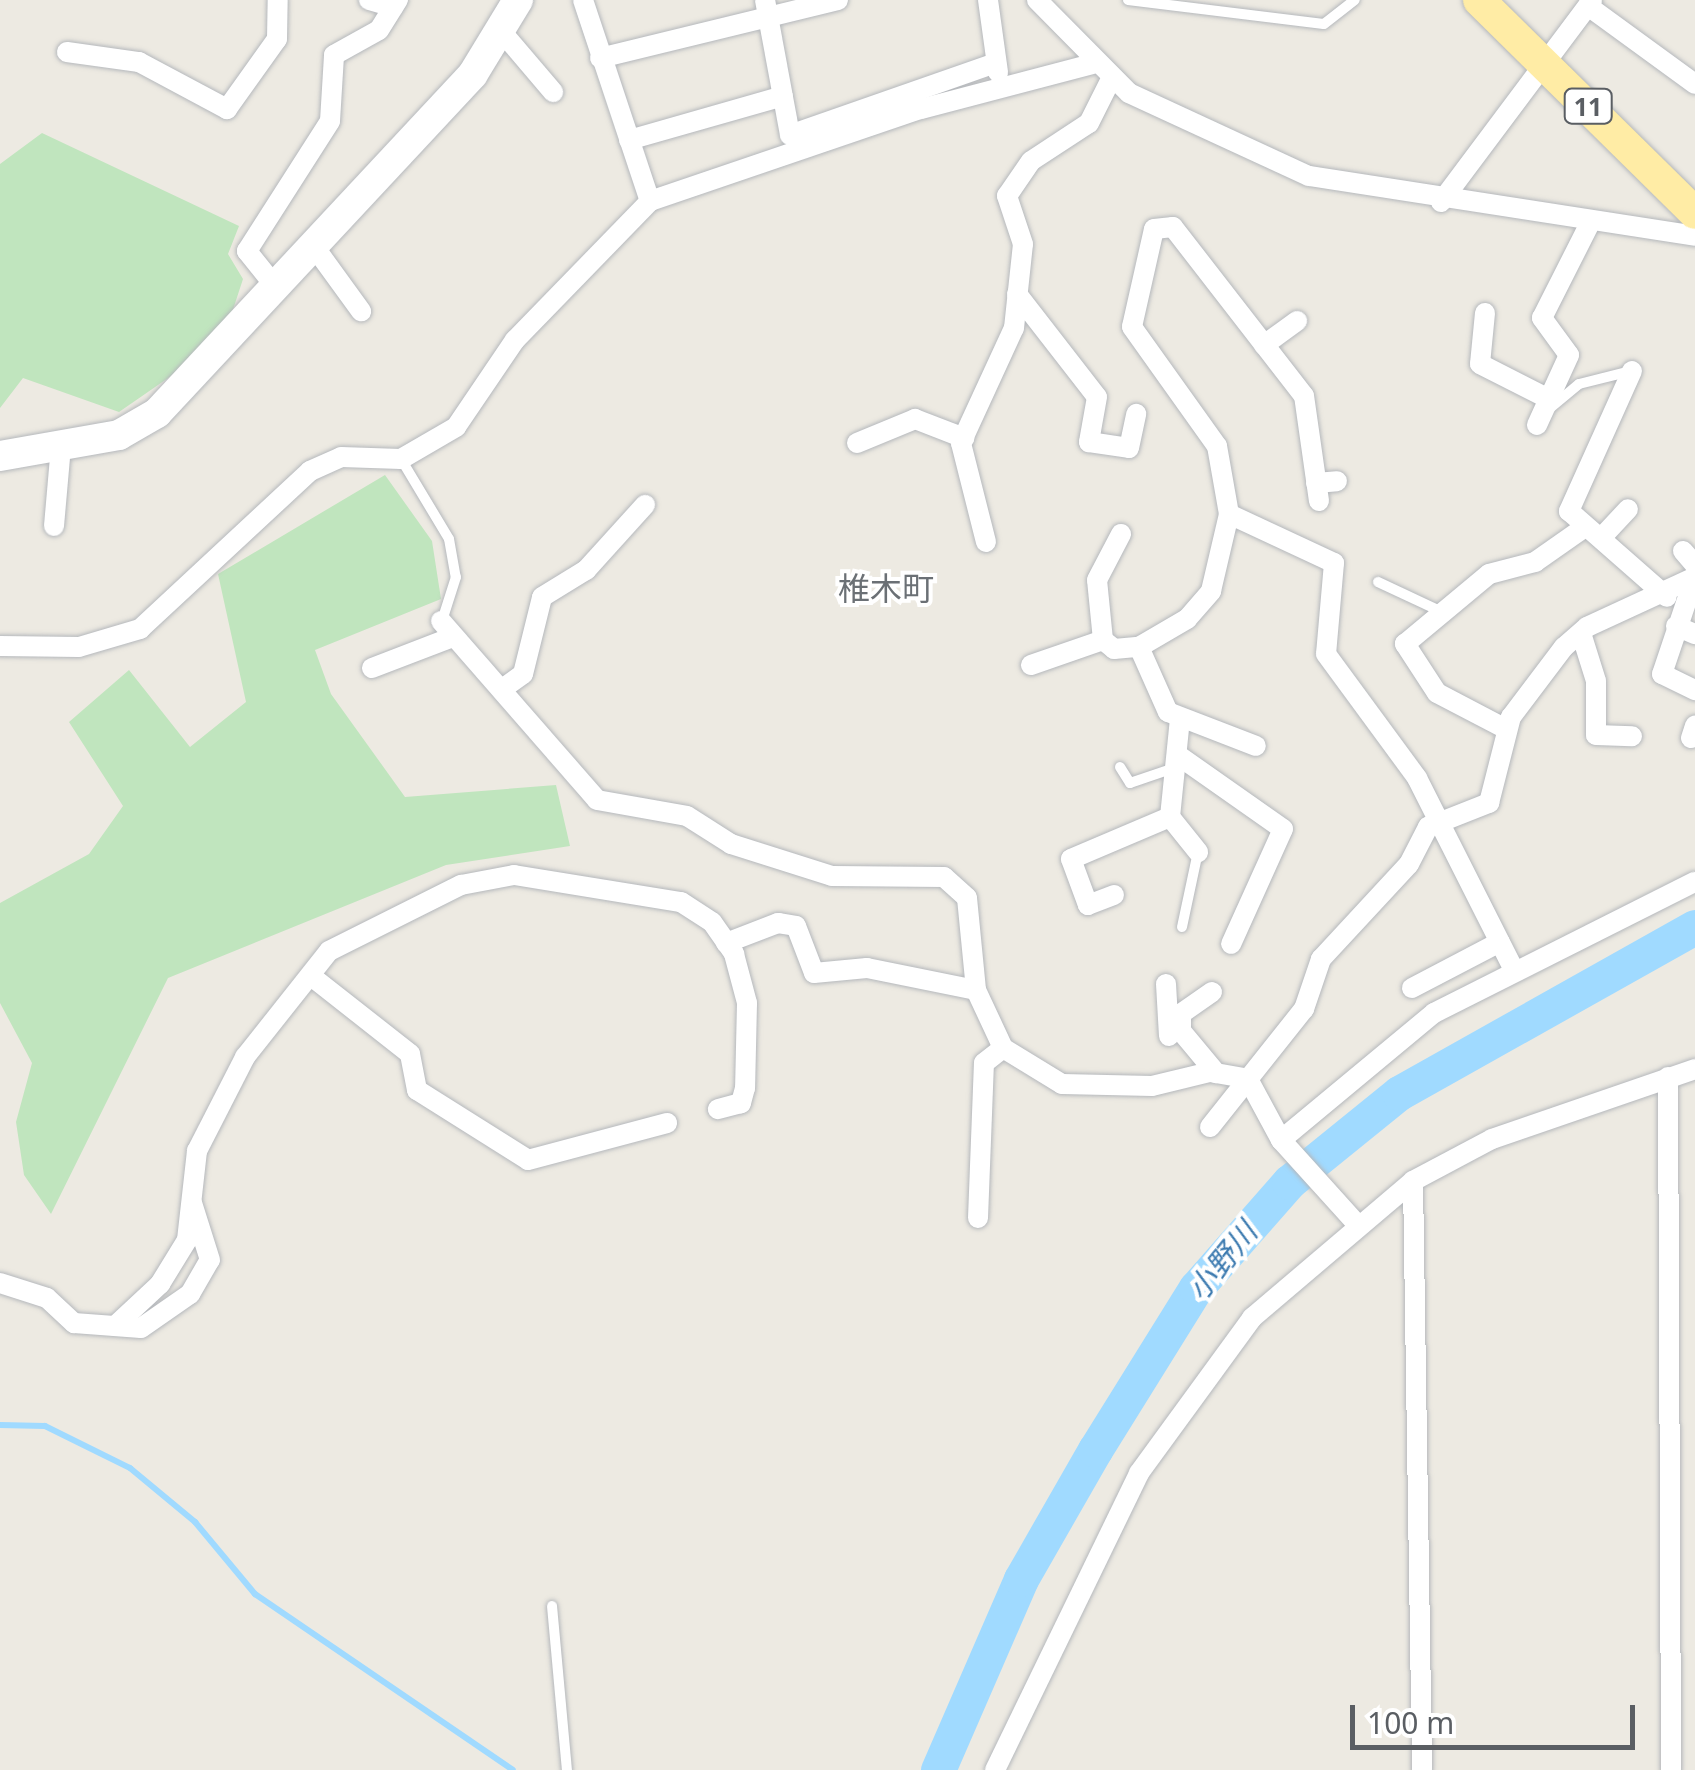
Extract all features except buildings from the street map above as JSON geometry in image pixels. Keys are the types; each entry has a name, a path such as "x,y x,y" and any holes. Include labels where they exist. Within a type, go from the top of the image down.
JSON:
{"main road":[{"name":"11","path":"1479,0 1695,213"}],"street":[{"path":"67,52 139,62 226,109 278,39 278,0"},
{"path":"275,286 247,250 330,122 334,56 379,30 396,4 369,0"},
{"path":"0,456 119,435 157,413 502,32 518,0"},
{"path":"584,0 650,201"},
{"path":"600,58 767,8 838,0"},
{"path":"988,0 1003,87"},
{"path":"1037,0 1092,64 1111,79 1309,176 1441,202 1695,236"},
{"path":"1441,202 1590,3 1695,84"},
{"path":"767,8 790,135 996,63"},
{"path":"502,32 552,92"},
{"path":"0,646 79,647 140,629 310,471 341,457 401,459 456,427 515,340 650,201 1003,87 1092,64"},
{"path":"986,542 964,438 992,389 1018,294 1023,244 1007,196 1031,161 1088,123 1111,79"},
{"path":"629,140 783,96"},
{"path":"1485,314 1480,364 1542,413 1569,355 1542,318 1591,220"},
{"path":"1121,534 1098,580 1103,640 1114,650 1139,647 1188,619 1211,592 1230,514 1217,446 1132,328 1154,229 1174,226 1304,396 1324,488"},
{"path":"313,245 361,310"},
{"path":"1018,294 1097,397 1080,440 1129,448 1136,414"},
{"path":"1264,345 1296,321"},
{"path":"1632,371 1571,496 1569,512 1667,597"},
{"path":"857,442 915,419 964,438"},
{"path":"54,526 60,446"},
{"path":"506,687 523,674 542,596 586,570 645,506"},
{"path":"1506,729 1437,693 1405,644 1436,610 1593,532 1628,510"},
{"path":"1230,514 1334,563 1326,654 1364,698 1440,824 1515,972"},
{"path":"1210,1127 1304,1009 1322,959 1440,824 1488,802 1506,729 1581,633 1667,597 1692,571"},
{"path":"1692,571 1686,630 1662,674 1695,690"},
{"path":"372,668 446,630 506,687 596,800 686,816 731,844 832,876 944,876 967,898 976,990 1003,1048 1062,1084 1152,1086 1210,1074 1248,1079"},
{"path":"1581,633 1596,682 1596,735 1632,736"},
{"path":"1031,664 1103,640"},
{"path":"1139,647 1180,719 1170,817 1198,852"},
{"path":"1180,719 1256,746"},
{"path":"1178,761 1284,828 1231,944"},
{"path":"1114,895 1088,905 1071,858 1170,817"},
{"path":"115,1326 176,1262 197,1151 245,1057 329,951 461,885 514,874 681,902 726,943 747,1003 745,1088 741,1103 718,1109"},
{"path":"1284,1143 1434,1013 1695,882"},
{"path":"726,943 778,923 796,926 814,973 912,972 976,990"},
{"path":"1412,988 1500,942"},
{"path":"310,976 410,1054 417,1090 528,1160 667,1122"},
{"path":"1166,984 1168,1036 1210,1074"},
{"path":"1210,1074 1181,1030 1181,1014 1212,992"},
{"path":"978,1218 984,1062 1003,1048"},
{"path":"995,1770 1095,1556 1199,1381 1352,1219 1413,1180 1492,1139 1695,1069"},
{"path":"1668,1077 1671,1770"},
{"path":"1248,1079 1284,1143 1352,1219"},
{"path":"1413,1180 1422,1770"},
{"path":"0,1284 47,1298 74,1323 141,1328 168,1314 210,1260 188,1193"}],"lane":[{"path":"1128,0 1324,24 1346,16 1355,0"},
{"path":"1542,413 1579,384 1632,371"},
{"path":"401,459 448,539 456,578 446,630"},
{"path":"1378,582 1436,610"},
{"path":"1120,766 1130,783 1178,761"},
{"path":"1182,927 1198,852"},
{"path":"552,1606 567,1770"}],"green space":[{"path":"42,133 239,226 228,254 243,279 223,340 119,412 23,378 0,408 0,164"},
{"path":"385,475 432,541 441,599 315,650 331,694 405,797 556,785 570,846 446,865 168,978 51,1214 24,1175 16,1122 32,1063 0,1003 0,903 89,854 123,806 69,722 129,670 190,747 246,702 218,574"}],"waterway":[{"name":"小野川","path":"938,1770 1021,1579 1095,1450 1196,1288 1289,1182 1399,1093 1695,927"},
{"path":"0,1425 45,1426 130,1468 195,1522 255,1594 513,1770"}],"district":[{"name":"椎木町","path":"886,588"}]}
